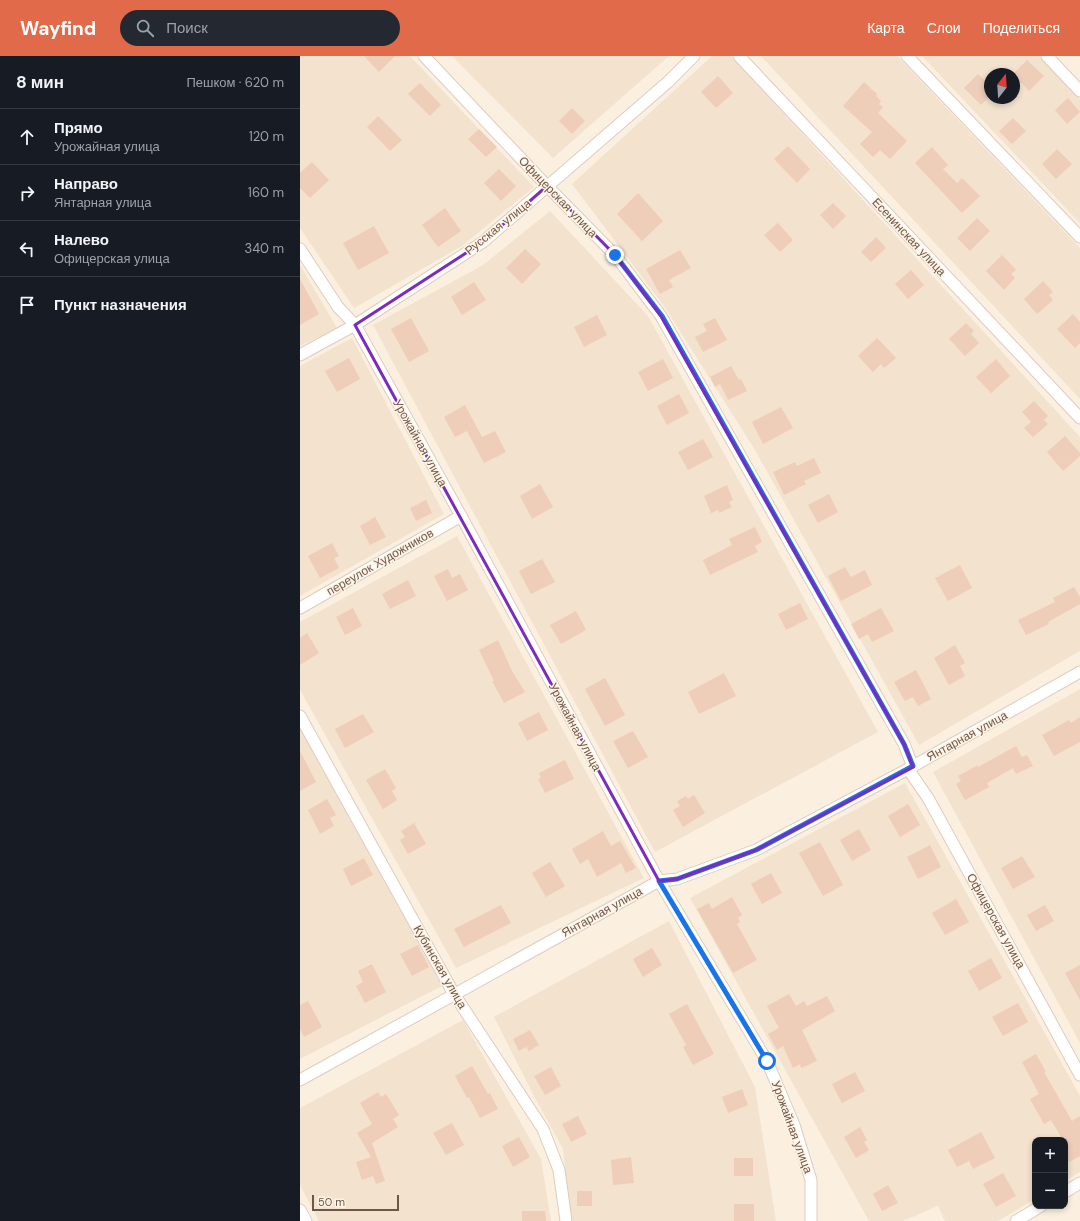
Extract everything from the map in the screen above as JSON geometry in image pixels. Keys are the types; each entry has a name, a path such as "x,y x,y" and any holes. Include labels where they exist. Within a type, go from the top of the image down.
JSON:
{"street":[{"name":"Офицерская улица","path":"424,56 547,186 615,255 662,316 904,744 911,768 1080,1075"},
{"name":"Русская улица","path":"300,355 355,325 482,242 668,82 694,56"},
{"name":"Есенинская улица","path":"739,56 1080,418"},
{"path":"907,56 1080,237"},
{"path":"1047,56 1080,91"},
{"name":"Урожайная улица","path":"300,249 338,307 355,325 461,516 659,881 767,1061 794,1125 811,1180 811,1221"},
{"name":"переулок Художников","path":"300,608 461,516"},
{"name":"Янтарная улица","path":"300,1080 659,881 677,879 756,850 911,768 1080,672"},
{"name":"Кубинская улица","path":"300,716 454,994 543,1129 559,1170 566,1221"},
{"path":"1068,1190 1080,1183"},
{"path":"1016,1221 1036,1209"},
{"path":"300,1210 306,1221"}],"highlighted area":[{"path":"547,186 615,255 661,316 904,744 913,767 756,850 677,879 659,881 355,325 483,242"}],"shaded area":[{"path":"300,56 410,56 534,187 462,246 354,308 300,228"},
{"path":"452,56 669,56 553,158"},
{"path":"712,56 731,56 1080,437 1080,651 919,745 755,450 664,306 572,184"},
{"path":"761,56 897,56 1080,248 1080,399"},
{"path":"922,56 1039,56 1080,99 1080,223"},
{"path":"550,211 648,316 878,732 655,852 373,325 483,265"},
{"path":"300,265 337,328 300,346"},
{"path":"352,338 444,514 300,596 300,366"},
{"path":"457,536 644,878 456,968 300,690 300,622"},
{"path":"1080,689 1080,1043 933,772"},
{"path":"300,729 442,986 300,1059"},
{"path":"905,783 1080,1096 1080,1172 1068,1179 1068,1137 1032,1137 1032,1201 998,1221 945,1221 938,1206 903,1221 869,1221 690,898"},
{"path":"669,921 755,1087 776,1221 571,1221 563,1149 494,1017"},
{"path":"463,1020 541,1159 551,1221 319,1221 300,1185 300,1108"}],"building":[{"path":"364,56 395,56 379,72"},
{"path":"1027,60 1044,76 1029,91 1020,81 1019,68"},
{"path":"978,74 984,80 984,102 981,105 964,88"},
{"path":"718,76 733,93 716,108 701,92"},
{"path":"864,82 877,94 876,96 881,101 879,104 883,107 878,113 907,141 890,159 880,150 873,157 860,144 872,132 843,106"},
{"path":"420,83 441,105 430,116 408,94"},
{"path":"1068,98 1080,112 1067,124 1055,110"},
{"path":"572,108 585,121 572,134 559,121"},
{"path":"378,116 402,140 390,151 367,127"},
{"path":"1013,118 1026,131 1012,144 999,131"},
{"path":"479,129 497,147 486,157 468,139"},
{"path":"788,146 810,169 797,183 774,159"},
{"path":"932,147 948,165 943,169 957,183 962,178 980,196 962,213 915,163"},
{"path":"1057,149 1072,164 1056,179 1042,164"},
{"path":"312,162 329,180 310,198 300,188 300,173"},
{"path":"499,169 516,186 501,201 484,183"},
{"path":"638,193 663,221 642,241 617,214"},
{"path":"833,203 846,216 833,229 820,215"},
{"path":"445,208 461,231 438,247 422,225"},
{"path":"977,218 990,231 970,251 957,238"},
{"path":"778,223 793,240 780,252 764,235"},
{"path":"374,226 389,253 358,270 343,243"},
{"path":"876,237 886,248 871,262 861,252"},
{"path":"525,249 541,264 522,284 506,268"},
{"path":"680,250 691,268 669,280 673,287 660,294 646,269"},
{"path":"1002,255 1016,270 1011,274 1015,278 1004,290 986,271"},
{"path":"911,270 924,285 908,299 895,284"},
{"path":"300,279 319,314 300,325"},
{"path":"1043,281 1053,292 1049,295 1053,300 1037,314 1024,299"},
{"path":"474,282 486,300 462,315 451,297"},
{"path":"1073,314 1080,322 1080,343 1075,348 1057,329"},
{"path":"597,315 607,335 584,347 574,327"},
{"path":"411,318 429,351 409,362 391,329"},
{"path":"715,318 727,340 703,352 695,337 707,331 703,324"},
{"path":"966,323 974,331 971,334 979,343 965,356 949,339"},
{"path":"877,338 896,358 884,368 881,364 873,372 858,356"},
{"path":"349,358 360,379 337,392 325,371"},
{"path":"663,359 673,378 648,391 638,372"},
{"path":"996,359 1010,376 991,393 976,377"},
{"path":"731,366 739,380 741,379 747,391 728,400 720,384 715,387 710,377"},
{"path":"679,394 689,413 667,425 657,406"},
{"path":"1034,401 1048,416 1044,420 1048,424 1033,437 1024,428 1031,422 1022,412"},
{"path":"465,405 482,437 495,431 506,452 484,463 467,431 455,437 444,417"},
{"path":"781,407 793,428 763,444 752,422"},
{"path":"1065,436 1080,453 1080,456 1063,471 1047,452"},
{"path":"703,439 713,457 688,470 678,452"},
{"path":"814,458 821,473 804,481 806,484 784,495 773,472 795,462 797,466"},
{"path":"540,484 553,507 532,519 520,496"},
{"path":"727,485 733,500 729,502 732,507 719,513 718,510 711,513 704,496"},
{"path":"829,494 838,512 818,523 808,505"},
{"path":"426,500 432,513 416,521 410,508"},
{"path":"375,517 386,537 370,545 360,526"},
{"path":"755,527 762,542 755,546 758,552 710,575 703,560 732,545 729,539"},
{"path":"332,543 339,556 334,558 339,568 320,578 308,556"},
{"path":"542,559 555,582 531,594 519,571"},
{"path":"960,565 972,588 948,601 935,578"},
{"path":"845,567 851,577 865,570 872,585 841,601 828,576"},
{"path":"448,569 452,578 460,574 468,590 447,601 434,576"},
{"path":"408,580 416,596 390,609 382,594"},
{"path":"1074,587 1080,597 1080,604 1048,622 1049,624 1026,635 1018,620 1055,602 1053,598"},
{"path":"800,603 808,619 786,630 778,614"},
{"path":"353,608 362,626 345,635 336,617"},
{"path":"881,608 894,631 872,642 868,634 859,639 851,624"},
{"path":"576,611 586,630 561,644 550,625"},
{"path":"307,633 319,653 300,665 300,638"},
{"path":"498,640 512,671 525,692 504,703 492,681 494,681 479,650"},
{"path":"955,645 965,663 960,666 965,676 949,685 934,658"},
{"path":"916,670 931,699 918,706 913,697 905,701 894,682"},
{"path":"724,673 736,696 699,714 688,692"},
{"path":"605,678 625,715 605,726 585,689"},
{"path":"539,712 548,730 527,741 518,723"},
{"path":"363,714 374,732 345,748 335,729"},
{"path":"1080,717 1080,742 1054,756 1042,735 1069,720 1071,723"},
{"path":"633,731 648,757 628,768 613,741"},
{"path":"1016,746 1022,757 1027,755 1033,766 1016,774 1013,768 987,783 989,787 965,800 956,784 961,781 958,776"},
{"path":"300,751 316,782 300,791"},
{"path":"565,760 574,779 545,793 538,779 541,778 539,773"},
{"path":"385,769 396,788 392,791 397,800 383,809 366,780"},
{"path":"694,795 705,813 683,827 673,810 680,806 677,801 686,796 688,799"},
{"path":"327,799 336,815 330,818 334,826 320,834 308,810"},
{"path":"908,804 920,825 900,837 888,816"},
{"path":"414,823 426,844 408,854 400,840 405,837 401,831"},
{"path":"859,829 871,850 852,861 840,840"},
{"path":"603,831 611,846 620,841 636,868 626,873 621,863 597,877 588,859 580,864 572,849"},
{"path":"820,842 843,885 823,896 799,853"},
{"path":"930,845 941,867 918,879 907,857"},
{"path":"1022,856 1035,877 1013,889 1001,868"},
{"path":"364,858 373,875 351,886 343,869"},
{"path":"550,862 565,886 546,897 532,873"},
{"path":"771,873 782,893 762,904 751,884"},
{"path":"732,897 742,915 738,918 740,922 737,924 757,960 733,973 697,909 709,903 712,909"},
{"path":"956,899 969,922 945,935 932,913"},
{"path":"501,905 511,923 464,947 454,929"},
{"path":"1045,905 1054,921 1036,931 1027,915"},
{"path":"418,945 429,967 412,976 400,954"},
{"path":"652,948 662,965 643,977 633,959"},
{"path":"991,958 1002,978 979,991 968,971"},
{"path":"372,964 386,992 365,1003 356,986 363,982 358,971"},
{"path":"1080,965 1080,1000 1065,973"},
{"path":"789,994 796,1006 804,1001 807,1006 827,996 835,1011 802,1030 817,1061 801,1068 800,1064 793,1068 783,1046 777,1050 768,1034 779,1028 767,1006"},
{"path":"308,1001 322,1027 304,1037 300,1029 300,1005"},
{"path":"1018,1003 1028,1022 1003,1036 992,1017"},
{"path":"687,1004 714,1054 693,1065 683,1047 686,1045 669,1014"},
{"path":"530,1030 539,1045 529,1051 526,1047 519,1051 513,1039"},
{"path":"1036,1054 1046,1072 1044,1072 1072,1121 1080,1116 1080,1156 1069,1162 1068,1137 1061,1137 1051,1120 1044,1124 1030,1099 1039,1094 1022,1062"},
{"path":"472,1066 488,1094 490,1093 498,1109 480,1118 469,1097 467,1098 455,1076"},
{"path":"551,1067 561,1086 545,1095 534,1076"},
{"path":"855,1072 865,1091 842,1103 832,1084"},
{"path":"742,1089 748,1105 728,1113 722,1097"},
{"path":"378,1092 381,1097 386,1094 399,1115 393,1119 398,1127 372,1143 385,1181 376,1184 373,1176 362,1180 356,1162 371,1157 357,1133 372,1124 360,1103"},
{"path":"578,1116 587,1134 571,1142 562,1124"},
{"path":"452,1123 464,1145 446,1155 433,1133"},
{"path":"860,1127 867,1140 864,1142 869,1150 856,1158 844,1137"},
{"path":"981,1132 995,1158 973,1169 969,1161 957,1167 948,1150"},
{"path":"519,1137 530,1157 513,1167 502,1146"},
{"path":"631,1157 634,1183 613,1185 611,1160"},
{"path":"734,1158 753,1158 753,1176 734,1176"},
{"path":"1003,1173 1016,1196 996,1207 983,1184"},
{"path":"888,1185 898,1203 882,1211 873,1194"},
{"path":"577,1191 592,1191 592,1206 577,1206"},
{"path":"734,1204 754,1204 754,1221 734,1221"},
{"path":"522,1211 545,1211 546,1221 522,1221"}],"route":[{"path":"615,255 662,316 904,744 913,766 756,850 677,879 659,881 767,1061"}]}
